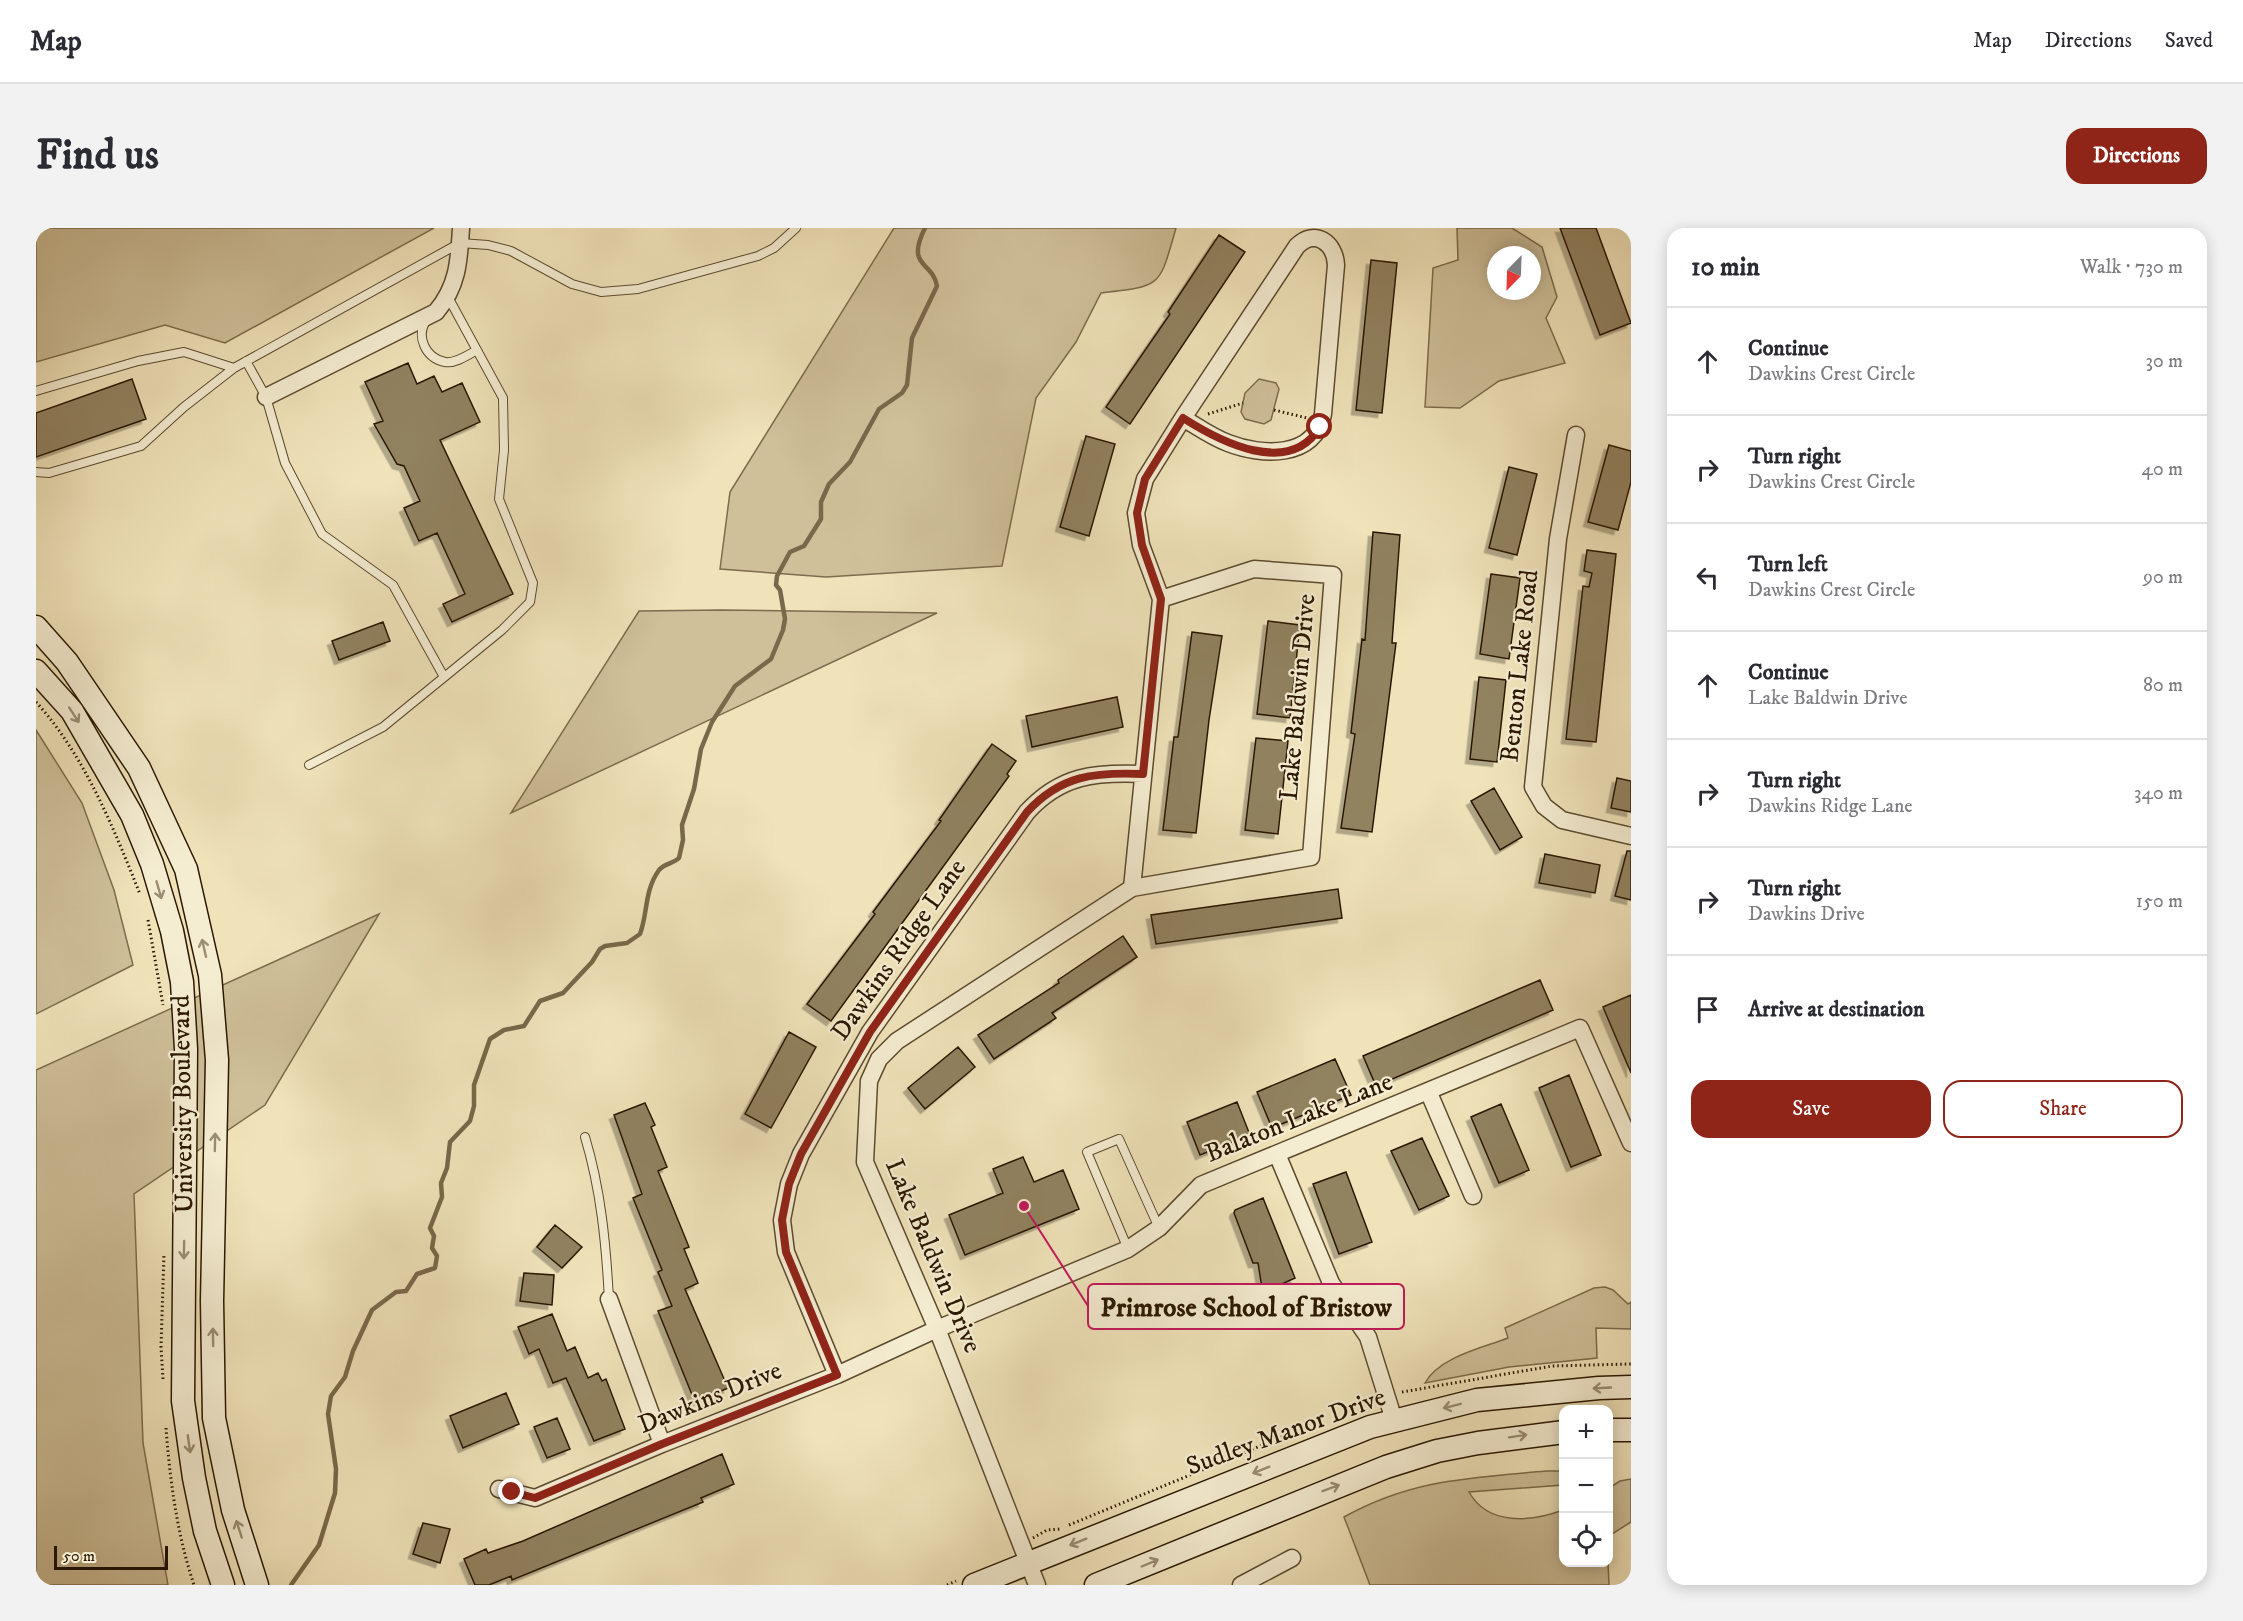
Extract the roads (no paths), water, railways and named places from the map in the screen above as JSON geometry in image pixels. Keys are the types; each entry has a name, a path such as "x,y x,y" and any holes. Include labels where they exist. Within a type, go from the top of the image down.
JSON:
{"main road":[{"name":"University Boulevard","path":"36,627 67,662 139,768 186,869 210,975 217,1060 212,1301 214,1418 233,1510 257,1585"},
{"name":"University Boulevard","path":"36,671 72,711 132,815 152,864 172,931 182,982 186,1049 183,1401 202,1520 223,1585"},
{"name":"Sudley Manor Drive","path":"975,1585 1370,1426 1477,1400 1631,1387"},
{"path":"1613,1430 1631,1430"},
{"path":"1096,1585 1386,1467 1437,1451 1526,1435 1559,1432"}],"street":[{"path":"266,397 428,318 448,297 459,271 460,235"},
{"path":"1132,888 1161,599 1142,545 1137,513 1145,479 1183,418 1297,246 1305,240 1315,238 1330,244 1336,265 1322,422 1315,435 1300,447 1263,451 1229,444 1183,418"},
{"name":"Benton Lake Road","path":"1576,435 1558,539 1533,787 1544,807 1562,820 1631,836"},
{"name":"Lake Baldwin Drive","path":"1036,1585 937,1329 865,1162 867,1090 873,1068 885,1053 911,1031 1132,888 1311,857 1333,575 1254,569 1161,599"},
{"name":"Dawkins Ridge Lane","path":"837,1375 786,1252 782,1220 784,1201 801,1154 870,1032 1027,812 1049,792 1072,781 1109,773 1143,774"},
{"name":"Balaton Lake Lane","path":"937,1329 1128,1249 1159,1228 1202,1185 1430,1093 1580,1028 1631,1143"},
{"path":"1430,1093 1473,1196"},
{"path":"1277,1154 1331,1283 1368,1337 1394,1420"},
{"path":"609,1299 662,1444"},
{"name":"Dawkins Drive","path":"499,1489 535,1498 662,1444 837,1375 937,1329"},
{"path":"1241,1585 1292,1558"}],"lane":[{"path":"36,472 49,473 141,446 184,407 234,368 460,235 511,250 586,289 623,292 758,256 774,248 796,228"},
{"path":"309,765 383,726 516,618 530,602 533,584 499,499 504,450 503,398 448,297"},
{"path":"428,318 421,329 421,338 428,352 437,359 446,362 456,361 477,350"},
{"path":"36,391 138,361 184,352 234,368"},
{"path":"246,361 266,397 285,463 321,534 393,585 444,677"},
{"path":"585,1137 594,1169 606,1247 609,1299"},
{"path":"1128,1249 1087,1152 1119,1139 1159,1228"}],"waterway":[{"path":"291,1585 319,1545 335,1493 336,1469 328,1414 331,1396 345,1377 353,1351 372,1310 396,1292 406,1291 417,1274 435,1268 437,1256 432,1248 434,1236 430,1228 442,1197 441,1183 447,1168 450,1142 470,1121 474,1106 474,1085 490,1039 504,1030 524,1026 540,1001 563,993 592,962 600,949 605,946 627,943 640,934 654,878 661,868 679,858 683,840 682,825 694,789 701,749 712,722 735,686 771,659 783,630 785,619 780,590 776,585 777,576 790,552 804,546 821,519 821,502 829,484 850,462 879,409 902,393 907,385 912,338 937,286 935,278 919,257 918,250 925,228"}],"place":[{"name":"Primrose School of Bristow","path":"1024,1206"}]}
